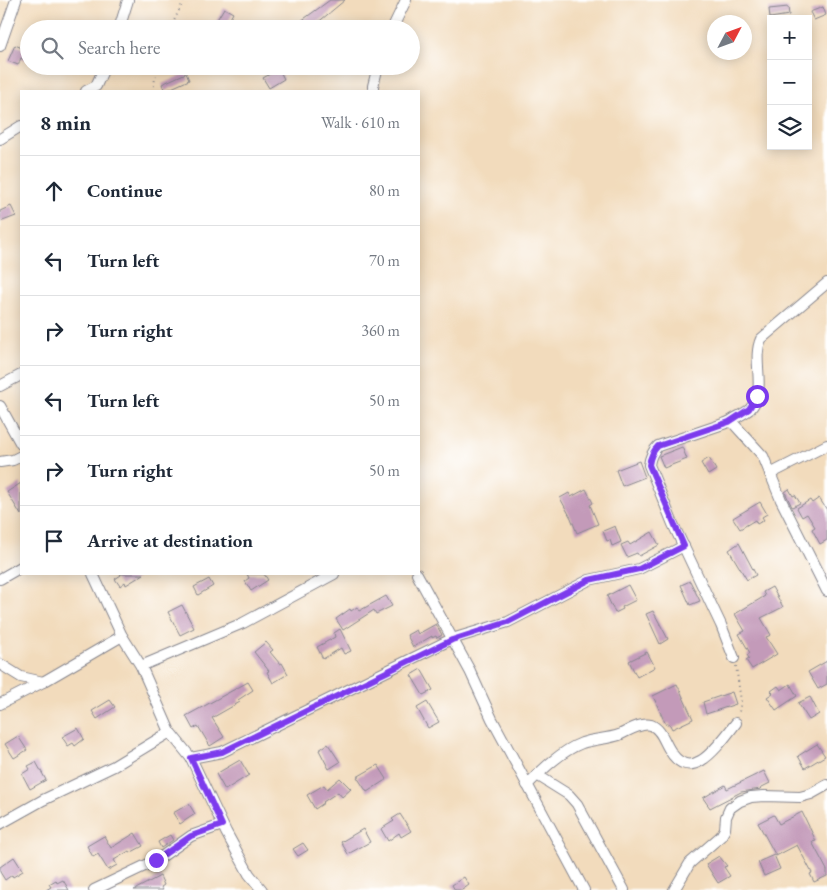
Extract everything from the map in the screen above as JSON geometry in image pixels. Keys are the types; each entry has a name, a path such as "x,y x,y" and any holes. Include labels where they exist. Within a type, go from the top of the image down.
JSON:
{"street":[{"path":"0,46 16,0"},
{"path":"121,20 128,0"},
{"path":"396,20 406,0"},
{"path":"88,90 96,86 101,75"},
{"path":"373,90 375,75"},
{"path":"0,138 20,127"},
{"path":"734,658 649,465 650,458 658,446 729,422 749,409 757,396 759,386 757,350 761,339 827,283"},
{"path":"0,386 20,376"},
{"path":"0,406 20,442"},
{"path":"729,422 733,423 763,456 781,500 827,591"},
{"path":"770,474 827,445"},
{"path":"0,462 13,460 20,456"},
{"path":"191,758 222,752 452,640 508,622 589,580 639,569 684,546"},
{"path":"0,579 20,568"},
{"path":"94,575 122,636 141,666 170,732 191,758 222,825 249,874 262,890"},
{"path":"141,666 244,622 332,575"},
{"path":"418,575 584,890"},
{"path":"0,704 43,682 122,636"},
{"path":"0,664 21,677 43,682"},
{"path":"527,785 537,775 579,744 595,739 616,736 643,725 650,725 656,728 676,759 685,765 696,764 722,741 736,723"},
{"path":"0,824 43,800 114,766 170,732"},
{"path":"537,775 569,794 578,804 624,890"},
{"path":"674,890 690,863 721,836 725,829 726,817 730,808 740,801 751,797 764,796 800,798 827,786"},
{"path":"94,890 156,860 191,836 222,825"}],"path":[{"path":"174,20 184,0"},
{"path":"153,90 156,75"},
{"path":"734,658 741,701 736,723"}],"building":[{"path":"330,0 345,0 321,20 302,20"},
{"path":"788,7 789,15 770,15 769,9"},
{"path":"823,7 826,15 814,20 810,12"},
{"path":"224,8 233,13 229,20 217,20"},
{"path":"15,45 20,47 18,65 8,61"},
{"path":"182,75 187,75 189,80 167,90 165,90 162,84"},
{"path":"268,75 282,75 284,79 269,88 263,78"},
{"path":"11,206 16,216 0,222 0,211"},
{"path":"682,447 687,459 664,468 659,456"},
{"path":"709,458 716,470 708,475 701,463"},
{"path":"639,461 645,477 622,486 616,470"},
{"path":"20,484 20,513 7,492"},
{"path":"586,489 593,503 590,505 598,524 577,533 560,498 569,493 571,497"},
{"path":"789,489 800,503 792,507 785,492"},
{"path":"819,498 827,510 827,540 820,544 812,529 815,527 807,514 802,517 797,508 810,500 812,503"},
{"path":"760,502 767,514 762,517 764,520 757,524 755,520 740,529 733,518"},
{"path":"615,526 621,542 612,546 610,540 607,541 603,531"},
{"path":"652,532 659,545 639,556 637,553 627,557 621,545 628,542 630,545"},
{"path":"739,543 756,575 747,580 729,550"},
{"path":"121,575 142,575 126,585 125,582 120,586 115,579"},
{"path":"248,575 265,575 268,580 251,591 245,581 249,578"},
{"path":"209,579 213,586 198,595 194,587"},
{"path":"690,581 700,601 690,605 681,585"},
{"path":"628,585 636,600 615,613 607,596"},
{"path":"772,587 783,607 761,618 771,635 766,637 777,654 752,669 746,660 749,658 747,655 750,653 739,634 745,631 735,614 765,596 763,592"},
{"path":"386,596 392,606 376,614 374,610 343,630 336,619 350,609 351,611 357,607 359,611"},
{"path":"182,605 194,628 180,635 168,612"},
{"path":"653,611 668,639 660,644 646,614"},
{"path":"436,624 442,635 437,638 436,636 432,638 432,636 413,647 407,635 416,630 418,634"},
{"path":"340,629 351,651 344,654 341,648 323,659 317,647 335,637 334,633"},
{"path":"266,642 273,650 270,652 280,664 282,663 288,674 273,683 267,672 269,671 254,652"},
{"path":"647,652 655,667 637,677 629,661"},
{"path":"827,661 827,684 818,689 808,672"},
{"path":"421,669 433,690 423,695 411,675"},
{"path":"248,682 253,690 238,700 240,702 212,718 224,737 210,746 198,726 193,729 186,716"},
{"path":"677,684 693,719 672,729 669,723 666,725 653,696"},
{"path":"790,684 797,696 776,710 767,697 778,686 781,690"},
{"path":"732,692 736,704 706,714 703,702"},
{"path":"810,697 819,714 809,720 798,703"},
{"path":"110,700 115,707 97,719 92,711"},
{"path":"427,702 439,722 428,728 417,708"},
{"path":"78,728 84,739 75,746 73,743 68,746 62,737"},
{"path":"18,736 27,750 14,758 5,744"},
{"path":"328,744 340,762 329,769 319,750"},
{"path":"817,744 825,756 805,768 798,756"},
{"path":"240,760 249,775 225,790 216,774"},
{"path":"36,762 46,780 30,789 22,774 30,769 28,766"},
{"path":"378,765 387,779 367,792 357,777"},
{"path":"764,771 770,783 761,789 741,792 710,808 703,798 725,785 727,789"},
{"path":"340,778 351,789 342,797 338,792 315,809 307,795 324,785 327,789"},
{"path":"189,804 195,814 180,824 173,813"},
{"path":"802,812 816,841 812,842 827,870 827,876 814,882 810,874 812,873 797,845 776,856 758,823 774,815 779,824"},
{"path":"400,814 411,831 401,837 399,833 388,841 381,829 394,821 392,819"},
{"path":"363,829 370,842 348,854 341,842"},
{"path":"135,833 143,846 130,853 129,851 114,860 117,865 108,870 98,854 93,857 87,846 104,836 111,848"},
{"path":"170,835 173,840 161,848 158,842"},
{"path":"303,843 308,850 298,856 293,849"},
{"path":"774,855 780,869 764,876 758,862"},
{"path":"719,856 727,866 724,867 730,876 718,883 706,864"},
{"path":"14,857 23,871 5,880 0,872 0,867"},
{"path":"160,876 164,885 161,887 163,890 134,890"},
{"path":"464,877 469,885 462,890 455,890 452,885"},
{"path":"56,880 57,883 63,880 69,890 46,890 51,887 49,884"}],"route":[{"path":"156,860 191,836 222,825 191,758 222,752 452,640 508,622 570,588 589,580 639,569 684,546 649,465 653,451 658,446 729,422 746,412 757,396"}]}
